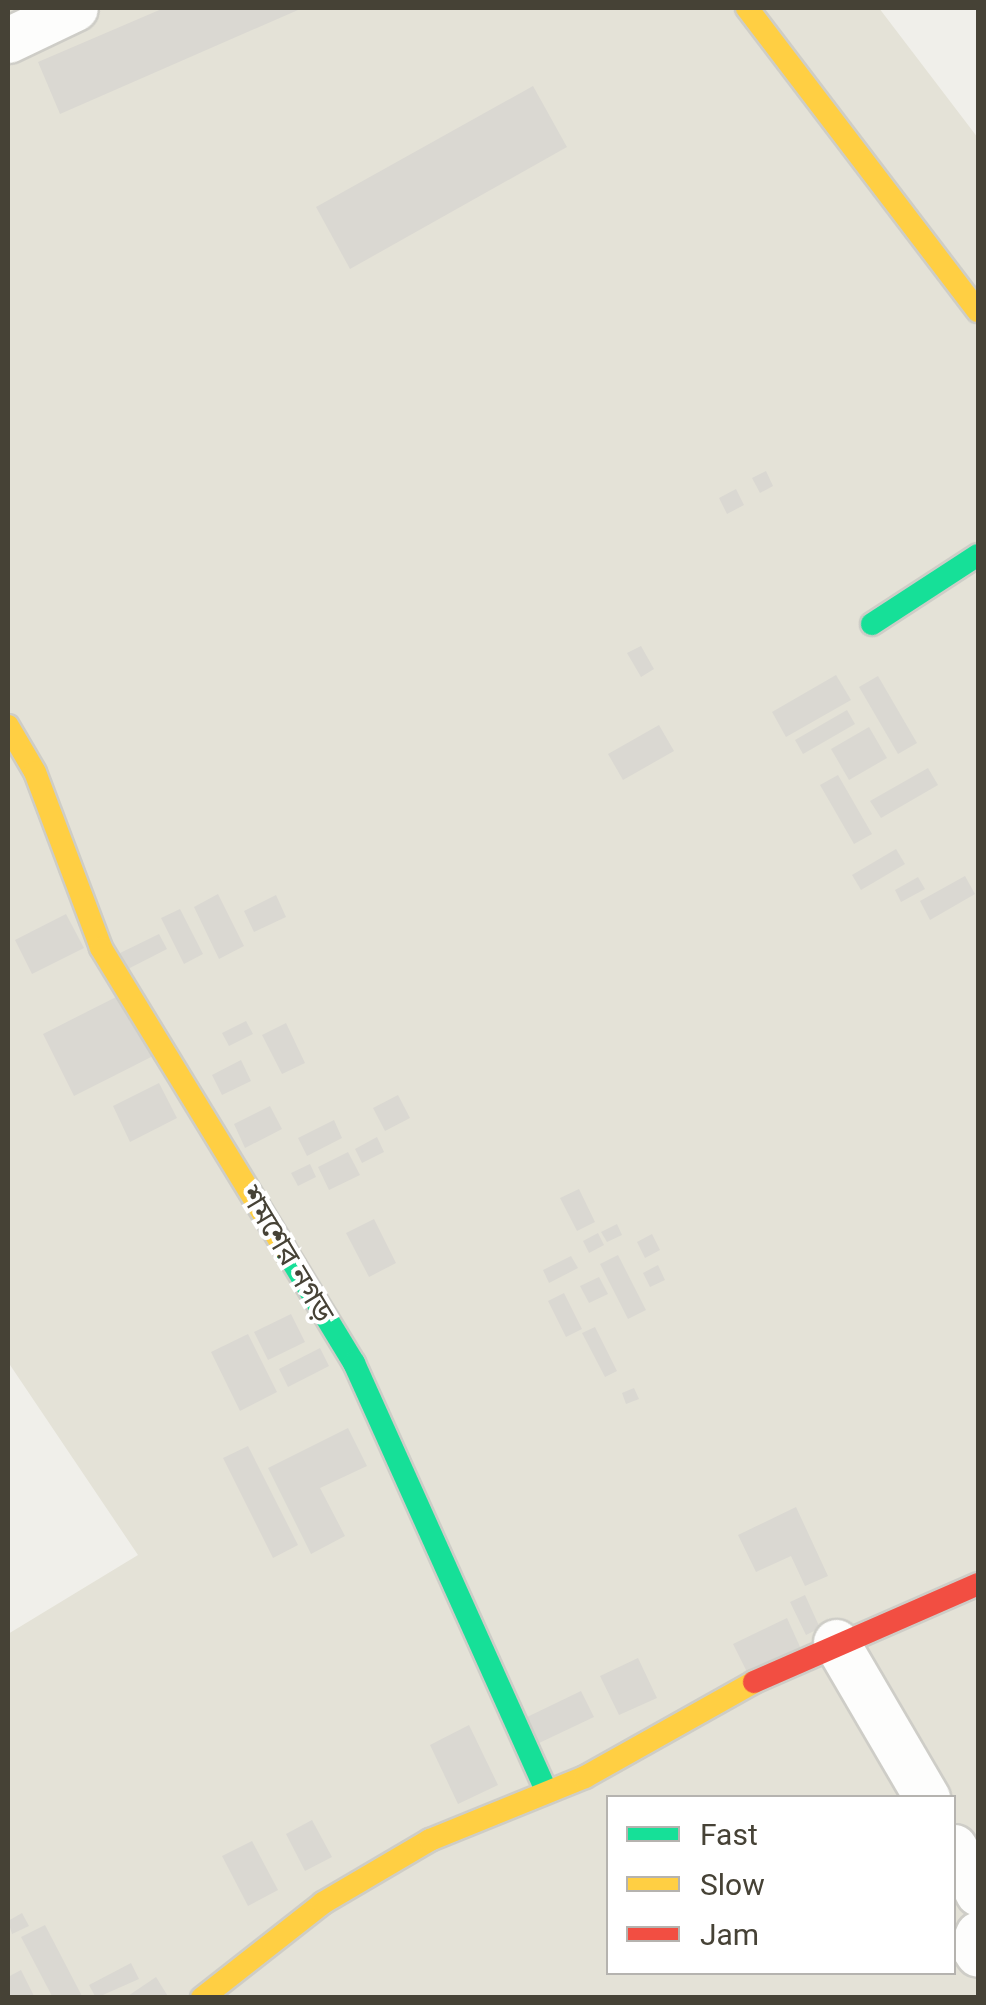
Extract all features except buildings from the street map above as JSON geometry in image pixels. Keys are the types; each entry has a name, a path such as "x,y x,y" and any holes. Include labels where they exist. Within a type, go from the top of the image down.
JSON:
{"street":[{"path":"8,40 75,8"},
{"path":"747,8 978,311"},
{"path":"872,624 978,555"},
{"name":"শমশের নগড়","path":"8,726 35,772 101,948 354,1363 547,1792"},
{"path":"202,1998 323,1903 430,1840 547,1792 836,1642 978,1584"},
{"path":"836,1642 925,1795"},
{"path":"956,1851 978,1893"},
{"path":"978,1934 973,1946 978,1954"}],"shaded area":[{"path":"8,8 879,8 978,138 978,1997 8,1997 8,1634 138,1555 8,1362"}],"traffic: fast":[{"path":"872,624 978,555"},
{"path":"284,1248 354,1363 547,1792"}],"traffic: slow":[{"path":"747,8 978,311"},
{"path":"8,726 35,772 101,948 284,1248"},
{"path":"202,1998 323,1903 430,1840 585,1777 754,1682"}],"traffic: jam":[{"path":"754,1682 978,1584"}]}
